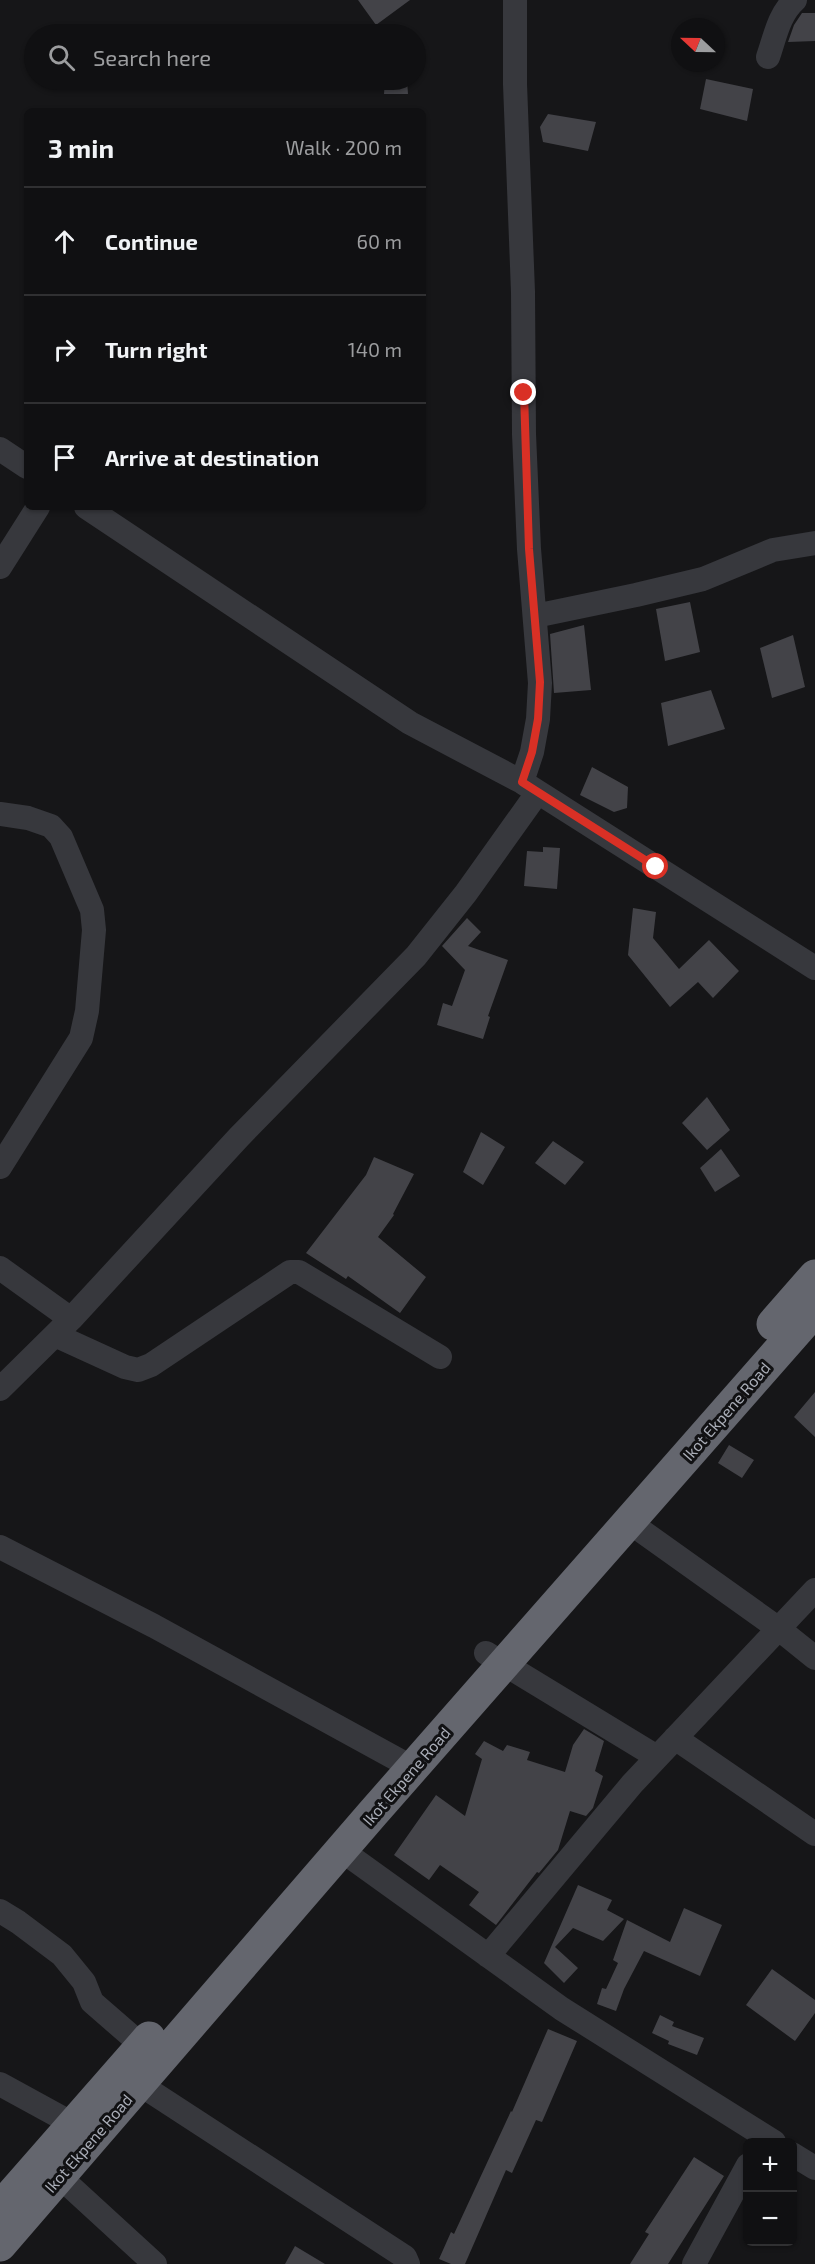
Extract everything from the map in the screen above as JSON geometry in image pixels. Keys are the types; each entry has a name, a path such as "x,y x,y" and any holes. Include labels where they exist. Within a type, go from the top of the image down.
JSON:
{"highway":[{"name":"Ikot Ekpene Road","path":"0,2245 60,2177 140,2065 495,1658 815,1276"},
{"name":"Ikot Ekpene Road","path":"495,1658 629,1522 815,1310"},
{"name":"Ikot Ekpene Road","path":"0,2208 73,2124 140,2065 341,1850 404,1763"}],"street":[{"path":"0,1389 63,1327 239,1137 416,956 465,893 530,787 540,682 529,549 524,434 523,292 515,84 515,0"},
{"path":"768,57 782,15 795,0"},
{"path":"0,449 24,465"},
{"path":"0,567 36,510"},
{"path":"90,510 410,723 530,787 815,968"},
{"path":"535,616 636,596 703,579 773,550 815,543"},
{"path":"0,814 28,818 51,826 61,837 92,910 94,930 87,1011 81,1038 0,1167"},
{"path":"0,1268 63,1327 125,1367 138,1370 151,1365 290,1272 299,1272 440,1357"},
{"path":"629,1522 779,1629 815,1658"},
{"path":"0,1547 154,1626 404,1763"},
{"path":"488,1956 624,1793 815,1590"},
{"path":"495,1658 657,1757"},
{"path":"675,1738 815,1834"},
{"path":"341,1850 562,2009 763,2138"},
{"path":"0,1911 62,1955 84,1982 93,2001 140,2065 405,2258 408,2264"},
{"path":"0,2084 73,2124"},
{"path":"797,2157 815,2168"},
{"path":"694,2264 743,2172"},
{"path":"60,2177 155,2264"}],"building":[{"path":"358,0 410,0 377,24"},
{"path":"802,13 815,13 815,41 788,42 794,25"},
{"path":"706,79 753,89 747,121 700,109"},
{"path":"384,90 408,90 408,94 384,94"},
{"path":"548,114 596,122 588,151 543,142 540,127"},
{"path":"690,602 700,652 665,661 656,609"},
{"path":"584,625 591,690 554,693 550,634"},
{"path":"793,635 805,687 772,698 760,648"},
{"path":"711,690 725,729 668,746 661,703"},
{"path":"592,767 628,787 627,808 614,812 580,795"},
{"path":"543,847 560,848 557,889 524,886 527,851 543,852"},
{"path":"633,908 656,912 653,938 679,969 709,940 739,971 713,998 698,982 670,1007 628,955"},
{"path":"467,918 481,932 468,946 508,960 488,1016 490,1017 483,1039 437,1025 443,1003 452,1006 465,970 442,946"},
{"path":"707,1097 730,1130 707,1150 682,1123"},
{"path":"481,1132 505,1147 483,1185 463,1172"},
{"path":"553,1141 584,1162 565,1185 535,1163"},
{"path":"721,1149 740,1176 715,1192 700,1168"},
{"path":"374,1157 414,1174 394,1215 378,1237 426,1277 400,1313 348,1276 346,1279 306,1253 366,1175"},
{"path":"815,1392 815,1437 794,1417"},
{"path":"729,1445 754,1460 742,1478 718,1463"},
{"path":"584,1729 604,1741 595,1771 603,1776 593,1808 586,1816 570,1811 558,1850 539,1873 537,1872 496,1925 469,1905 479,1892 440,1865 429,1880 394,1855 436,1795 465,1816 482,1759 475,1754 484,1741 503,1751 507,1745 530,1752 527,1760 565,1772 573,1745"},
{"path":"578,1885 612,1900 607,1910 624,1919 603,1941 573,1928 555,1947 578,1968 564,1983 544,1963"},
{"path":"684,1908 722,1925 700,1976 644,1951 624,1989 616,2011 597,2004 602,1988 606,1989 618,1963 613,1960 627,1920 670,1942"},
{"path":"772,1969 815,2000 815,2013 795,2041 746,2005"},
{"path":"660,2015 674,2022 672,2026 704,2038 697,2055 668,2044 669,2041 652,2033"},
{"path":"548,2029 577,2041 542,2122 536,2120 512,2173 506,2170 465,2264 451,2264 439,2259 451,2232 454,2234 512,2112"},
{"path":"694,2157 724,2176 668,2264 630,2264 649,2234 645,2232"},
{"path":"295,2246 325,2264 285,2264"}],"route":[{"path":"524,393 529,549 540,682 538,719 532,752 522,782 656,867"}]}
